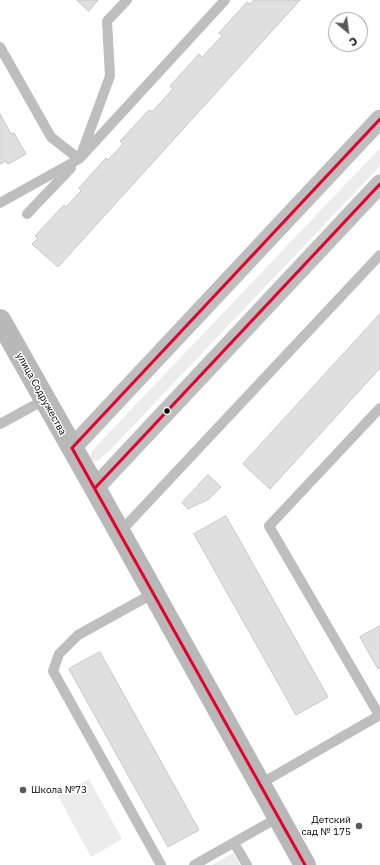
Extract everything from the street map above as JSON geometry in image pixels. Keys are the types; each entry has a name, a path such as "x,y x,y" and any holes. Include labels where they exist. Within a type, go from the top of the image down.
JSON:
{"street":[{"path":"72,448 380,119"},
{"path":"95,488 378,190"},
{"name":"улица Содружества","path":"0,320 305,865"}],"lane":[{"path":"0,203 79,159 110,76 108,21 127,0"},
{"path":"27,214 225,0"},
{"path":"0,47 51,137 79,159"},
{"path":"120,532 380,255"},
{"path":"0,424 44,400"},
{"path":"260,784 380,715 270,526 380,408"},
{"path":"154,593 78,635 58,654 53,671 161,865"},
{"path":"194,865 279,818"},
{"path":"234,843 247,865"}],"shaded area":[{"path":"380,148 380,166 111,449 98,461 94,461 90,457 91,452"},
{"path":"89,779 122,839 91,857 58,796"},
{"path":"233,853 240,865 212,865"}],"building":[{"path":"77,0 98,0 89,11"},
{"path":"254,0 300,0 58,267 32,244 38,238 35,236 64,205 66,207 81,191 79,188 106,158 108,160 123,144 120,141 149,110 152,112 173,89 170,86 199,54 202,57 222,36 219,33 247,2 250,4"},
{"path":"0,114 11,134 14,133 26,154 8,164 6,161 0,164"},
{"path":"380,314 380,368 270,489 243,464"},
{"path":"208,475 221,487 209,499 188,509 182,503"},
{"path":"226,516 328,697 296,715 194,534"},
{"path":"380,626 380,668 378,669 360,637"},
{"path":"100,652 199,830 168,847 69,669"}],"transit line":[{"path":"305,865 72,448 380,119"},
{"path":"95,488 380,184"}],"place":[{"name":"Школа №73","path":"23,790"},
{"name":"Детский сад № 175","path":"359,826"}]}
